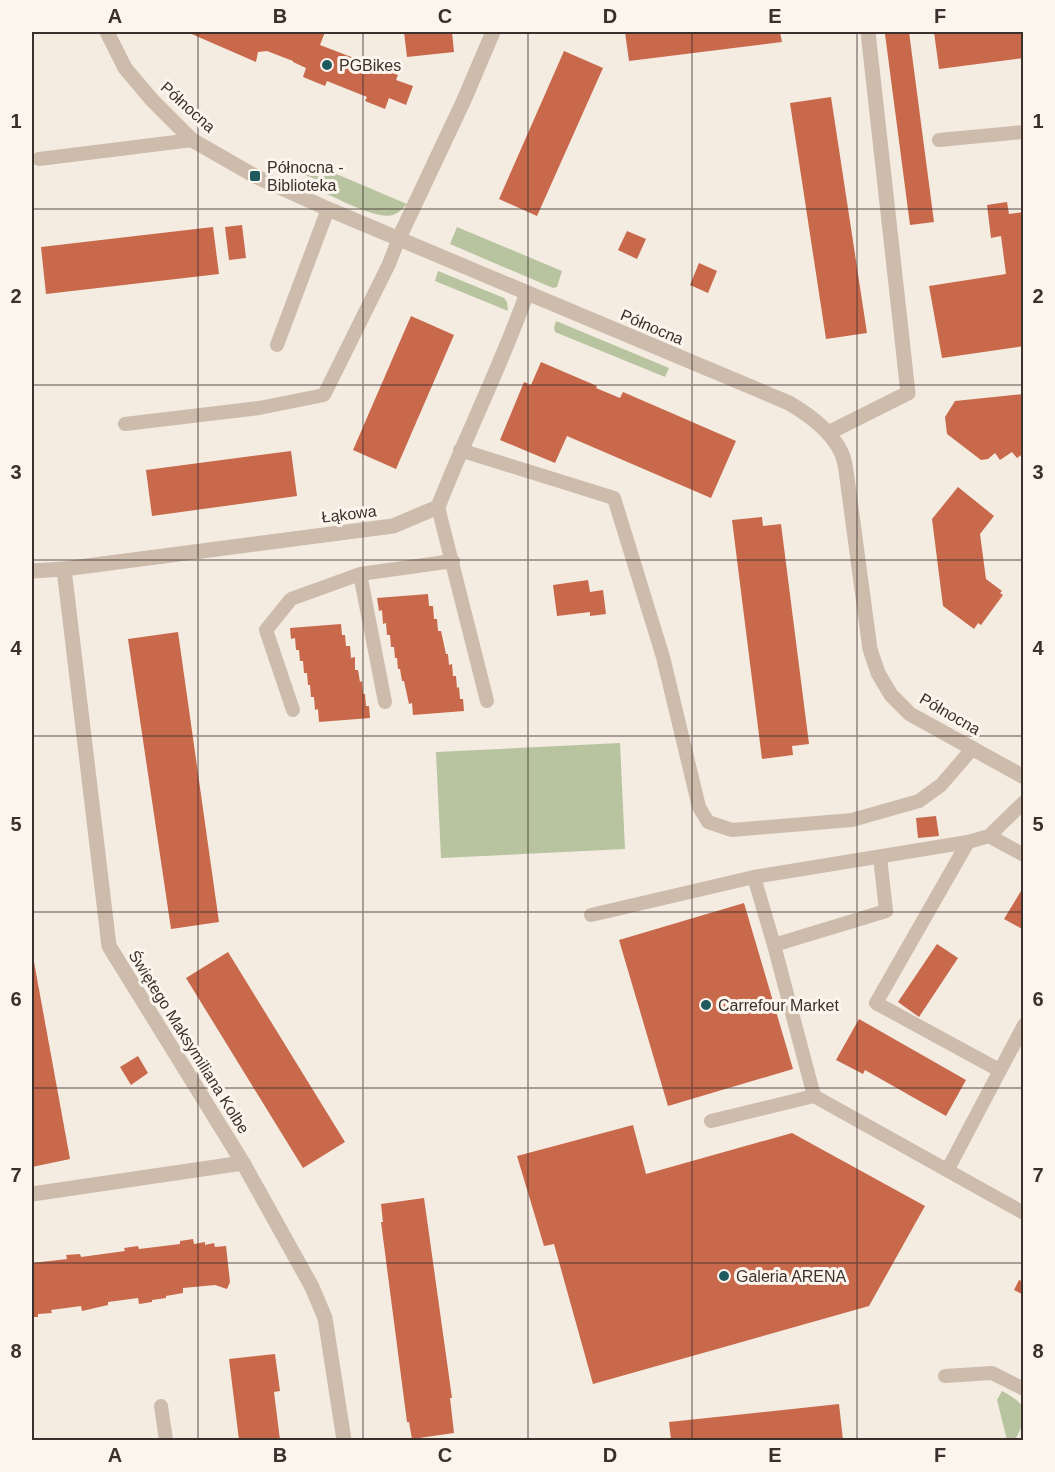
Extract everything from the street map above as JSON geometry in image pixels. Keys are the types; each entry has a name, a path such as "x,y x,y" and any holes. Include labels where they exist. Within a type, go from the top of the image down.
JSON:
{"street":[{"name":"Północna","path":"106,32 125,68 152,100 192,140 255,176 808,414 828,433 842,453 870,649 878,674 891,695 910,714 973,747 1023,777"},
{"path":"399,238 464,100 493,32"},
{"path":"828,433 908,393 868,32"},
{"path":"438,507 527,293"},
{"name":"Łąkowa","path":"32,570 64,569 393,526 438,507"},
{"name":"Świętego Maksymiliana Kolbe","path":"64,569 109,946 243,1163 312,1287 325,1318 344,1440"},
{"path":"32,1194 243,1163"}],"lane":[{"path":"939,140 1023,132"},
{"path":"39,159 192,140"},
{"path":"277,345 328,209"},
{"path":"125,424 259,408 324,395 389,264 399,238"},
{"path":"460,450 614,498 663,657 699,807 708,822 732,830 852,820 919,801 941,785 973,747"},
{"path":"438,507 487,701"},
{"path":"293,710 266,630 291,599 360,574 453,561"},
{"path":"360,574 385,702"},
{"path":"591,915 754,877 968,842 989,836 1023,802"},
{"path":"989,836 1023,855"},
{"path":"968,842 876,1003 999,1070"},
{"path":"774,945 886,911 880,856"},
{"path":"754,877 814,1096"},
{"path":"948,1169 1023,1025"},
{"path":"711,1120 814,1096 1023,1213"},
{"path":"945,1376 992,1372 1023,1389"},
{"path":"161,1406 166,1440"}],"green space":[{"path":"308,162 407,204 395,214 385,216 353,206 314,188 317,180 303,174"},
{"path":"457,227 562,271 557,287 553,288 450,244"},
{"path":"438,271 504,298 508,311 435,281"},
{"path":"556,321 669,368 665,377 555,332"},
{"path":"620,743 625,849 441,858 436,752"},
{"path":"1002,1391 1018,1401 1024,1411 1023,1423 1015,1440 1007,1440 997,1400"}],"building":[{"path":"187,32 325,32 320,45 398,75 396,80 413,86 406,105 389,98 385,109 365,101 367,97 327,81 325,86 303,77 306,68 293,61 267,51 258,52 256,62"},
{"path":"404,32 452,32 454,52 407,57"},
{"path":"625,32 780,32 782,42 629,61"},
{"path":"909,32 934,222 910,225 885,34"},
{"path":"934,32 1024,32 1024,58 939,69"},
{"path":"564,51 603,68 537,216 499,199"},
{"path":"831,97 867,333 826,339 790,103"},
{"path":"1007,202 1009,214 1024,212 1024,346 942,358 929,286 1006,274 1001,236 991,238 987,205"},
{"path":"242,225 246,258 229,260 225,227"},
{"path":"213,227 219,274 46,294 41,247"},
{"path":"627,231 646,239 637,259 618,250"},
{"path":"699,263 717,271 708,293 690,285"},
{"path":"411,316 454,335 396,469 353,450"},
{"path":"541,362 620,398 623,392 736,441 711,498 567,436 555,463 500,440 524,382 531,385"},
{"path":"1024,394 1024,453 1017,458 1012,452 1000,460 995,453 988,459 981,460 947,434 945,417 955,401"},
{"path":"291,451 297,496 152,516 146,470"},
{"path":"958,487 994,516 980,534 986,579 1002,591 1000,593 1003,595 981,625 978,623 974,629 943,606 932,519"},
{"path":"762,517 763,526 781,524 809,744 792,746 793,755 762,759 732,520"},
{"path":"588,580 590,592 603,590 606,614 590,616 590,612 557,616 553,585"},
{"path":"428,594 429,606 433,606 434,619 437,619 438,631 441,631 449,665 452,664 453,676 456,676 464,711 413,715 412,703 409,704 404,681 398,669 397,658 395,658 394,647 391,647 390,635 387,635 386,623 383,624 382,610 379,611 377,598"},
{"path":"341,624 346,646 350,646 351,658 355,657 355,670 358,670 360,682 362,681 370,718 319,722 318,709 315,710 314,697 311,697 307,673 304,673 299,650 296,650 295,638 291,639 290,628"},
{"path":"178,632 219,922 171,929 128,639"},
{"path":"936,816 939,836 918,838 916,818"},
{"path":"1024,886 1024,930 1004,919"},
{"name":"Carrefour Market","path":"744,903 793,1069 668,1106 619,940"},
{"path":"937,944 958,958 919,1017 898,1002"},
{"path":"32,951 70,1159 32,1167"},
{"path":"228,952 345,1142 303,1168 186,978"},
{"path":"859,1019 966,1080 946,1116 865,1070 863,1074 836,1060"},
{"path":"138,1056 148,1073 131,1085 120,1067"},
{"name":"Galeria ARENA","path":"633,1125 646,1174 792,1133 925,1206 869,1306 593,1384 554,1244 544,1246 517,1156"},
{"path":"424,1198 452,1398 450,1398 454,1433 412,1439 409,1422 407,1422 381,1222 383,1222 381,1204"},
{"path":"193,1239 194,1244 205,1242 205,1245 214,1243 215,1247 226,1246 230,1282 227,1289 215,1285 183,1288 183,1293 152,1300 152,1302 139,1304 138,1298 108,1302 108,1305 82,1311 81,1306 51,1310 52,1313 32,1317 32,1263 67,1259 66,1255 80,1254 81,1257 125,1251 124,1248 138,1246 139,1249 180,1244 180,1241"},
{"path":"1019,1280 1024,1282 1024,1295 1014,1290"},
{"path":"275,1354 280,1391 274,1392 280,1440 239,1440 229,1359"},
{"path":"839,1404 843,1440 671,1440 669,1422"}],"place":[{"name":"PGBikes","path":"327,65"},
{"name":"Północna - Biblioteka","path":"255,176"},
{"name":"Carrefour Market","path":"706,1005"},
{"name":"Galeria ARENA","path":"724,1276"}]}
